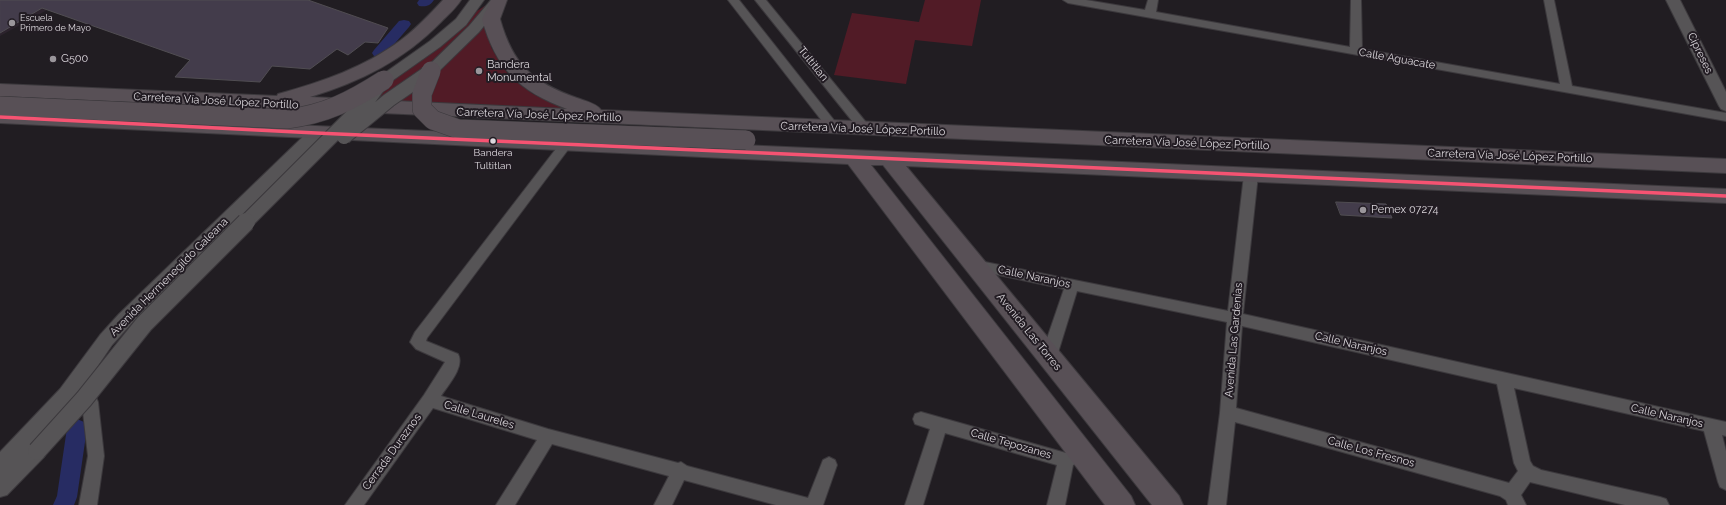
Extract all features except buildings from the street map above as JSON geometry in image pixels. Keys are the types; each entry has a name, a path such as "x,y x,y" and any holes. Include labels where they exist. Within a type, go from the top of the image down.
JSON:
{"main road":[{"path":"263,103 331,84 368,69 407,44 453,0"},
{"path":"499,0 491,19 502,53 517,72 548,94 569,103 622,118"},
{"path":"431,71 419,98 420,106 424,113 432,119 458,129 746,140 854,157 1074,457 1120,505"},
{"path":"0,106 288,119 309,117 333,111 384,80"},
{"name":"Carretera Vía José López Portillo","path":"0,90 263,103 1726,166"},
{"path":"0,117 316,133 1726,196"},
{"name":"Avenida Las Torres","path":"889,159 1169,505"}],"street":[{"path":"0,488 37,451 84,399 144,324 368,100 384,80 435,44 461,22 477,0"},
{"path":"67,395 181,300 352,130 388,100 431,71 474,29 499,0"},
{"path":"733,0 833,127"},
{"name":"Tultitlan","path":"760,0 865,129"},
{"name":"Calle Aguacate","path":"1068,0 1726,117"},
{"path":"1150,14 1154,0"},
{"path":"1356,0 1356,51"},
{"path":"1549,0 1568,89"},
{"name":"Cipreses","path":"1674,0 1726,106"},
{"name":"Avenida Hermenegildo Galeana","path":"0,466 67,395 106,340 125,319 316,133"},
{"name":"Calle Laureles","path":"566,144 420,336 418,342 421,345 453,358 452,363 430,400 548,436 681,470 805,505"},
{"name":"Avenida Las Gardenias","path":"1217,505 1228,413 1235,318 1251,175"},
{"name":"Calle Naranjos","path":"975,265 1235,318 1719,427"},
{"path":"1049,356 1072,285"},
{"path":"1504,378 1522,463 1527,471 1537,477 1660,505"},
{"name":"Cerrada Duraznos","path":"354,505 430,400"},
{"path":"44,419 90,402 96,456 88,505"},
{"name":"Calle Los Fresnos","path":"1228,413 1504,489 1515,499"},
{"name":"Calle Tepozanes","path":"921,419 1074,457"},
{"path":"914,505 940,424"},
{"path":"1719,427 1726,482"},
{"path":"505,505 548,436"},
{"path":"1056,505 1074,457"},
{"path":"814,505 829,465"},
{"path":"664,505 681,470"},
{"path":"1515,499 1527,471"}],"shaded area":[{"name":"Escuela Primero de Mayo","path":"0,0 20,0 47,10 0,36"},
{"path":"925,0 981,0 972,46 915,40 906,84 834,75 852,13 919,22"},
{"path":"489,3 491,47 504,69 515,81 533,94 578,113 340,103"}],"waterway":[{"path":"424,3 427,0"},
{"path":"379,53 404,24"},
{"path":"63,505 67,497 77,428"}],"transit line":[{"path":"0,117 316,133 1726,196"}],"place":[{"name":"Escuela Primero de Mayo","path":"12,23"},
{"name":"G500","path":"53,59"},
{"name":"Bandera Monumental","path":"479,71"},
{"name":"Bandera Tultitlan","path":"493,141"},
{"name":"Pemex 07274","path":"1363,210"}]}
